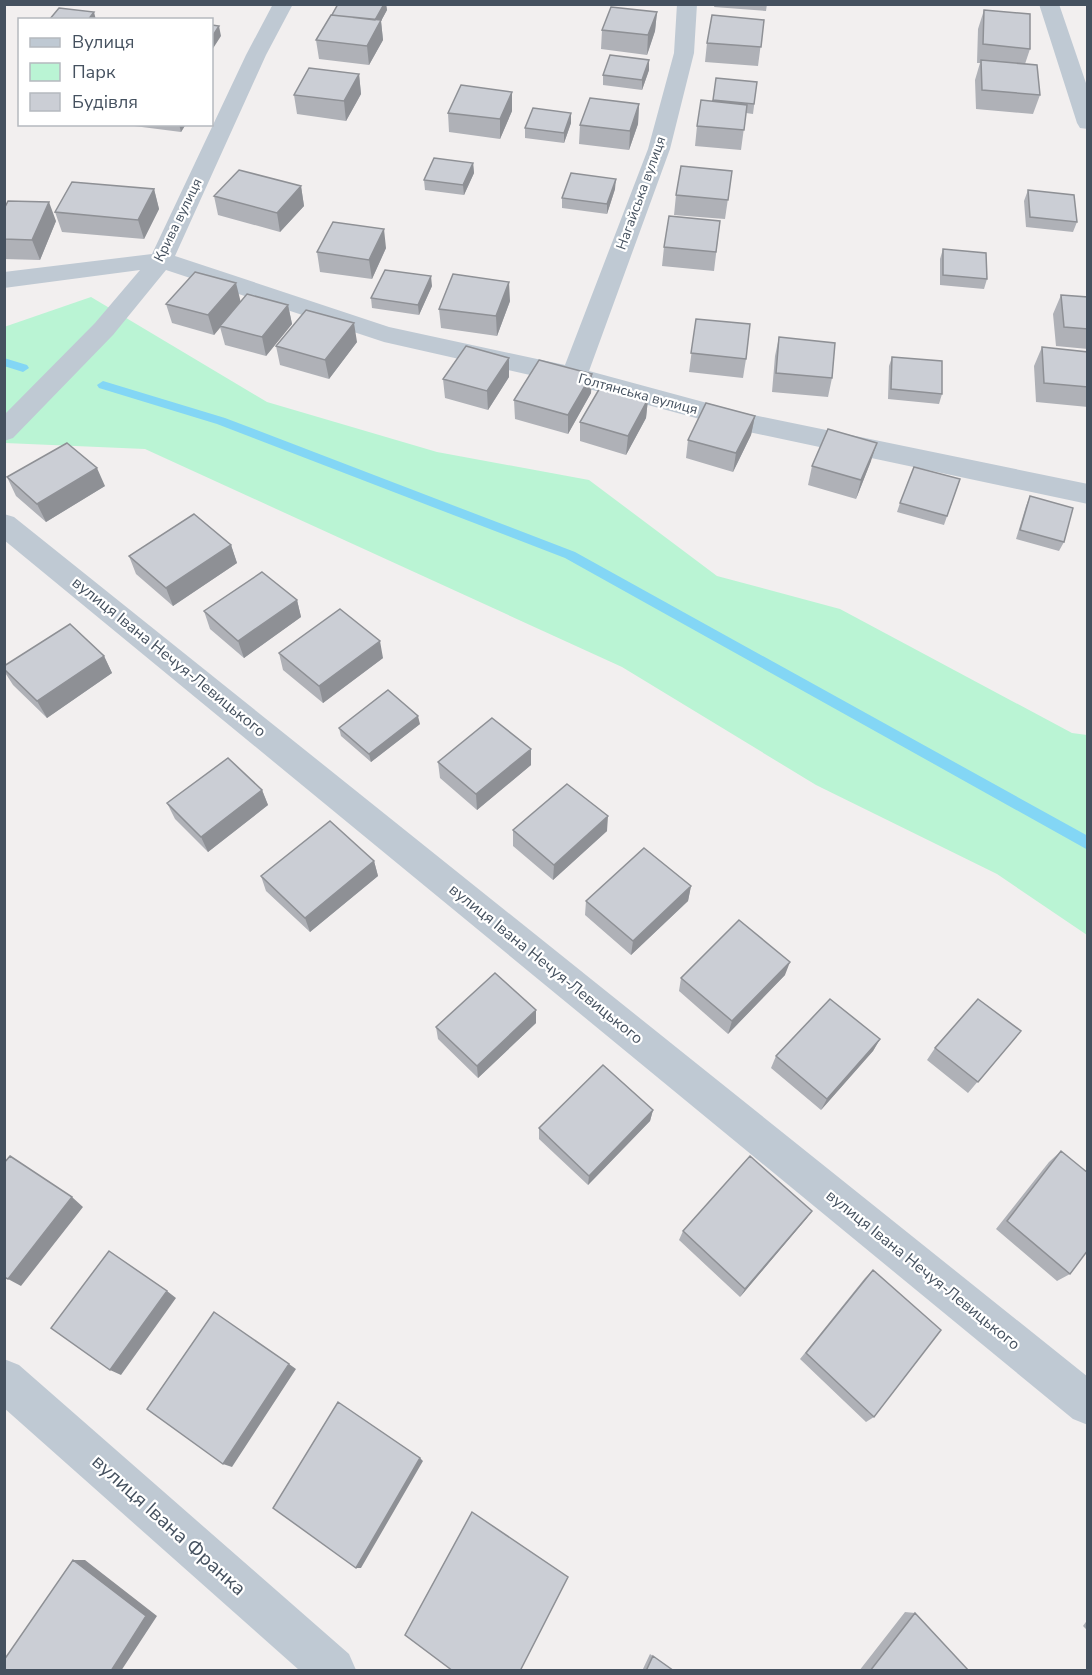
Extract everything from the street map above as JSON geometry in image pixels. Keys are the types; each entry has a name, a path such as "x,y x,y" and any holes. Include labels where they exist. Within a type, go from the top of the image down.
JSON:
{"street":[{"name":"Крива вулиця","path":"4,432 104,329 160,260 256,55 283,4"},
{"name":"Нагайська вулиця","path":"574,376 659,149 684,53 687,4"},
{"path":"1050,4 1068,25 1088,123"},
{"path":"4,280 160,260"},
{"name":"Голтянська вулиця","path":"160,260 384,334 574,376 744,422 1088,494"},
{"name":"вулиця Івана Нечуя-Левицького","path":"4,524 1088,1404"},
{"name":"вулиця Івана Франка","path":"4,1380 333,1671"}],"green space":[{"path":"91,297 267,402 437,452 589,480 717,576 840,609 1072,733 1087,735 1087,935 997,874 816,785 622,667 145,449 5,443 4,327"}],"building":[{"path":"338,4 384,4 375,20 332,15"},
{"path":"611,7 657,12 648,35 602,30"},
{"path":"59,8 94,12 90,18 51,18"},
{"path":"984,10 1030,14 1030,49 983,44"},
{"path":"331,15 381,20 367,46 316,40"},
{"path":"712,15 764,20 761,47 707,43"},
{"path":"213,25 219,26 213,35"},
{"path":"610,55 649,60 642,80 603,75"},
{"path":"981,60 1037,65 1040,95 982,90"},
{"path":"309,68 359,74 344,101 294,95"},
{"path":"716,78 757,82 754,104 713,100"},
{"path":"461,85 512,92 500,119 448,113"},
{"path":"590,98 639,104 630,131 580,125"},
{"path":"701,100 747,105 744,130 697,126"},
{"path":"533,108 571,113 564,133 525,128"},
{"path":"434,158 473,163 463,185 424,180"},
{"path":"681,166 732,171 728,200 676,195"},
{"path":"239,170 301,186 277,213 214,196"},
{"path":"571,173 616,179 607,204 562,198"},
{"path":"72,182 154,189 138,220 55,212"},
{"path":"1028,190 1074,195 1077,222 1030,217"},
{"path":"8,201 49,202 32,240 4,239 4,209"},
{"path":"669,216 720,221 716,252 664,247"},
{"path":"333,222 384,229 369,260 317,252"},
{"path":"943,249 986,253 987,279 943,275"},
{"path":"385,270 431,276 418,305 371,298"},
{"path":"195,272 236,283 208,315 166,304"},
{"path":"453,274 509,282 496,316 439,309"},
{"path":"247,294 288,305 262,337 220,326"},
{"path":"1061,295 1088,297 1088,329 1064,327"},
{"path":"306,310 354,323 325,360 276,346"},
{"path":"696,319 750,324 746,359 691,353"},
{"path":"779,337 835,343 832,378 776,373"},
{"path":"466,346 509,358 487,391 443,379"},
{"path":"1042,347 1088,352 1088,387 1044,383"},
{"path":"892,357 942,361 942,394 891,389"},
{"path":"539,360 592,374 568,415 514,400"},
{"path":"601,386 648,399 628,436 580,422"},
{"path":"706,403 755,416 736,453 688,440"},
{"path":"828,429 877,443 861,480 812,466"},
{"path":"67,443 97,468 37,504 7,477"},
{"path":"914,467 960,479 947,516 900,503"},
{"path":"1030,496 1073,508 1064,542 1020,530"},
{"path":"194,514 231,545 166,588 129,556"},
{"path":"262,572 297,600 238,641 204,611"},
{"path":"340,609 380,641 319,686 279,653"},
{"path":"70,624 104,656 37,701 4,669 4,666"},
{"path":"388,690 418,716 369,754 339,728"},
{"path":"492,718 531,749 476,794 438,762"},
{"path":"228,758 262,790 201,837 167,803"},
{"path":"567,784 608,816 554,865 513,830"},
{"path":"330,821 374,861 305,918 261,876"},
{"path":"644,848 691,886 633,941 586,901"},
{"path":"739,920 790,962 732,1021 681,978"},
{"path":"495,973 536,1010 477,1066 436,1027"},
{"path":"830,999 880,1039 827,1099 776,1056"},
{"path":"978,999 1021,1031 978,1082 935,1048"},
{"path":"603,1065 653,1110 589,1176 539,1128"},
{"path":"1061,1151 1088,1173 1088,1250 1070,1274 1007,1221"},
{"path":"10,1156 72,1197 8,1279 4,1277 4,1163"},
{"path":"750,1156 812,1211 745,1289 683,1231"},
{"path":"109,1251 167,1291 110,1370 51,1328"},
{"path":"873,1270 941,1330 874,1417 806,1353"},
{"path":"214,1312 289,1364 223,1464 147,1409"},
{"path":"338,1402 420,1458 356,1568 273,1508"},
{"path":"472,1512 568,1577 520,1671 453,1671 405,1635"},
{"path":"73,1560 146,1616 111,1671 4,1671 4,1660"},
{"path":"915,1613 969,1671 870,1671"},
{"path":"653,1656 674,1671 646,1671"}],"waterway":[{"path":"4,362 23,368"},
{"path":"103,385 221,421 570,555 1088,844"}]}
